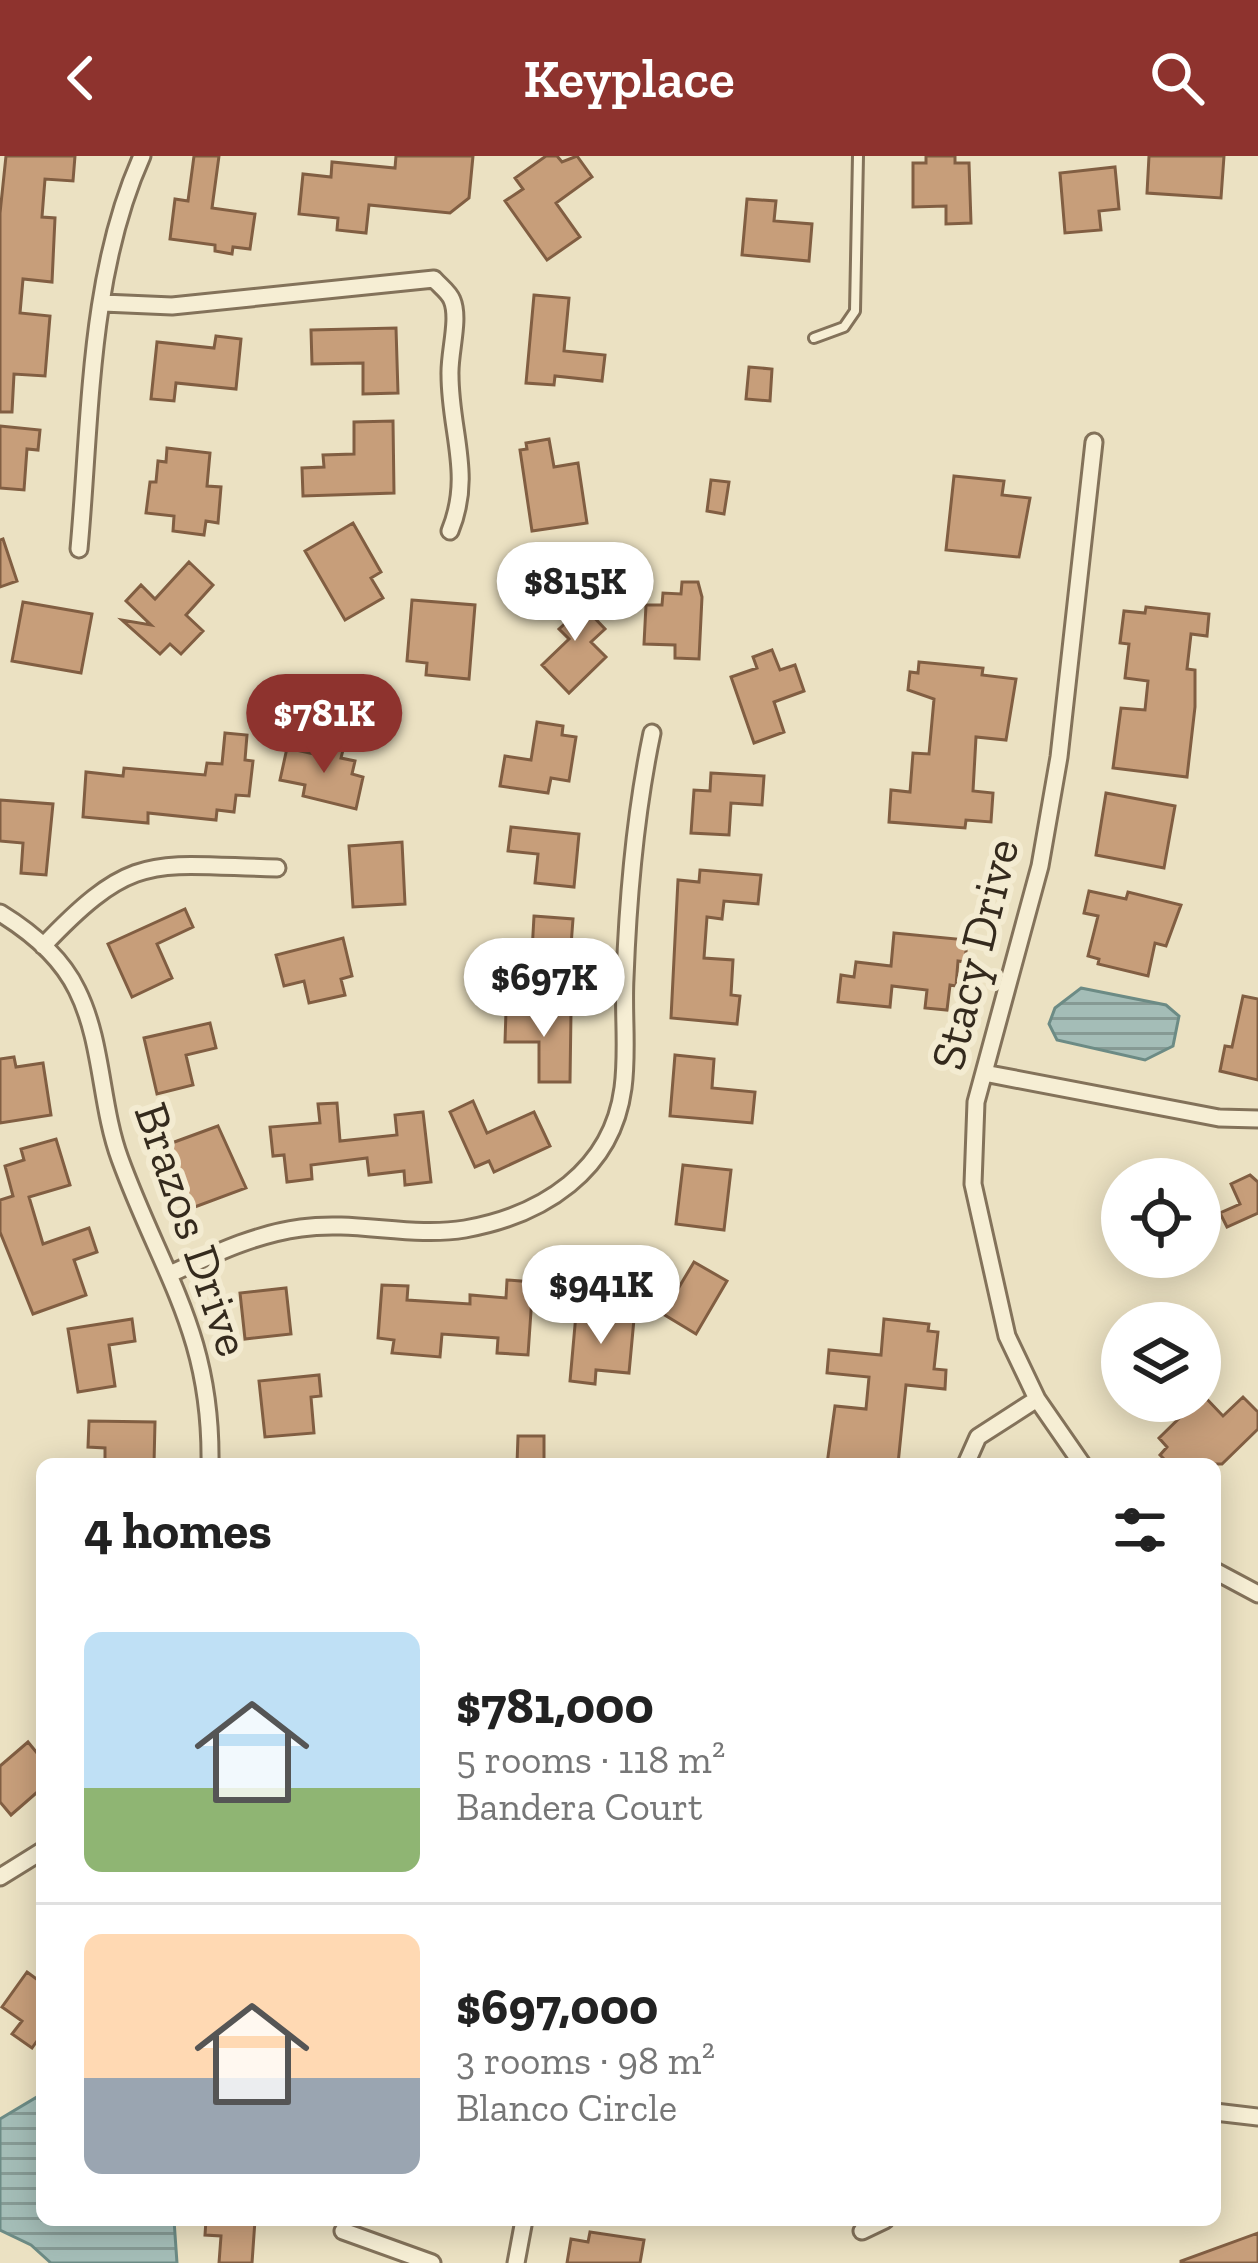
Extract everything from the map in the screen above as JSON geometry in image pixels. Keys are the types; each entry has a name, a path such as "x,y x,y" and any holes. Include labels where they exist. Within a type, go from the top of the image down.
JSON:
{"street":[{"path":"79,549 103,303 120,206 142,156"},
{"path":"103,303 172,306 434,280 452,296 455,313 449,381 464,462 462,502 450,531"},
{"name":"Stacy Drive","path":"1078,1458 1037,1399 1007,1336 973,1184 976,1102 1040,866 1059,757 1094,442"},
{"path":"172,1273 243,1242 303,1227 446,1230 518,1216 545,1204 586,1171 601,1152 623,1094 634,839 652,733"},
{"path":"44,946 118,877 168,866 277,868"},
{"name":"Brazos Drive","path":"0,914 44,946 65,971 87,1015 119,1158 192,1323 209,1394 210,1458"},
{"path":"984,1073 1219,1118 1258,1119"},
{"path":"969,1458 978,1437 1037,1399"},
{"path":"1221,1574 1258,1594"},
{"path":"0,1877 36,1855"},
{"path":"1221,2113 1258,2117"},
{"path":"516,2263 523,2226"},
{"path":"862,2230 871,2226"},
{"path":"343,2231 432,2263"}],"lane":[{"path":"814,338 844,327 855,311 858,156"}],"water":[{"path":"1081,988 1166,1005 1179,1016 1173,1046 1145,1060 1057,1040 1049,1024 1055,1008"},
{"path":"36,2098 36,2226 174,2226 177,2263 51,2263 31,2245 0,2230 0,2119"}],"building":[{"path":"6,156 75,156 73,181 45,179 42,217 55,218 52,282 23,279 20,313 50,316 45,376 14,374 12,412 0,412 0,213"},
{"path":"194,156 219,156 212,208 255,214 250,249 233,247 232,254 215,251 215,245 170,239 175,199 188,201"},
{"path":"396,156 473,156 469,198 450,213 369,205 366,233 337,230 338,218 299,214 303,174 331,177 332,162 395,168"},
{"path":"546,156 557,156 562,162 577,156 592,177 556,203 580,237 547,260 505,201 523,189 515,178"},
{"path":"926,156 955,156 955,163 969,163 971,223 946,224 946,206 913,207 913,163 926,163"},
{"path":"1149,156 1224,156 1221,198 1147,193"},
{"path":"1115,167 1119,209 1099,211 1101,230 1065,233 1060,173"},
{"path":"747,199 776,201 774,221 812,224 809,261 742,255"},
{"path":"534,295 569,298 564,351 605,355 602,381 555,376 554,385 526,383"},
{"path":"396,328 398,393 363,394 363,363 312,364 311,330"},
{"path":"216,336 241,339 236,389 176,383 174,401 151,399 157,342 214,348"},
{"path":"749,367 772,369 770,401 746,399"},
{"path":"393,421 394,493 303,496 302,468 324,467 323,455 354,454 354,422"},
{"path":"0,426 40,430 38,450 27,449 24,490 0,488"},
{"path":"549,439 554,467 578,463 587,523 532,531 520,450 527,449 526,443"},
{"path":"167,448 210,453 207,486 221,487 218,523 206,521 204,535 173,531 174,516 146,513 150,482 156,482 158,461 166,462"},
{"path":"954,476 1004,481 1002,495 1030,498 1019,557 946,550"},
{"path":"711,480 729,482 724,514 707,511"},
{"path":"353,523 381,572 371,578 383,598 345,620 305,551"},
{"path":"0,540 17,581 0,587"},
{"path":"189,562 213,585 186,615 203,631 181,654 170,644 160,654 122,620 151,625 126,601 141,585 155,599"},
{"path":"682,582 698,582 702,597 699,659 675,658 675,645 644,644 646,605 662,605 663,593 681,594"},
{"path":"566,588 605,629 591,642 606,657 569,693 542,665 569,639 559,629 571,618 553,600"},
{"path":"412,600 475,605 469,679 426,675 427,663 407,661"},
{"path":"23,602 92,614 81,673 12,661"},
{"path":"1146,607 1209,614 1207,636 1191,634 1187,669 1195,670 1195,707 1187,777 1113,768 1121,708 1145,710 1148,681 1125,678 1129,644 1120,643 1124,611 1145,613"},
{"path":"772,650 780,670 795,665 804,691 774,702 784,732 754,743 731,677 757,668 753,657"},
{"path":"919,662 983,668 982,675 1016,679 1006,740 976,737 973,791 993,793 991,822 966,820 965,828 889,822 891,790 910,792 913,753 929,754 934,699 908,690 910,672 918,673"},
{"path":"537,722 563,726 562,735 576,737 569,781 551,778 548,793 500,786 505,756 531,760"},
{"path":"225,733 247,735 245,760 253,761 249,796 236,795 234,812 217,810 216,820 148,813 148,823 83,817 86,772 123,776 124,768 205,775 207,763 222,764"},
{"path":"325,746 343,750 341,758 355,761 352,774 363,777 356,809 303,796 305,785 280,780 287,748 323,756"},
{"path":"711,773 764,776 762,805 731,803 729,835 691,833 694,790 710,791"},
{"path":"1106,793 1175,806 1164,868 1096,855"},
{"path":"0,800 53,804 46,875 21,873 23,843 0,841"},
{"path":"511,827 579,834 574,887 535,883 538,854 508,851"},
{"path":"402,842 405,904 353,907 349,846"},
{"path":"700,870 761,875 758,904 724,901 722,919 707,917 704,958 733,960 731,995 740,996 737,1024 671,1018 678,880 699,882"},
{"path":"1089,891 1126,899 1128,892 1181,905 1166,946 1155,943 1148,976 1098,964 1099,959 1088,956 1098,916 1084,913"},
{"path":"185,909 193,927 157,944 172,978 132,997 108,944"},
{"path":"534,916 573,919 568,986 493,981 495,950 532,952"},
{"path":"894,933 967,940 965,962 958,961 947,1010 925,1008 927,990 892,986 890,1007 838,1002 841,975 854,977 856,962 891,966"},
{"path":"343,938 352,976 341,979 345,995 309,1003 304,981 284,986 276,955"},
{"path":"1243,996 1258,999 1258,1080 1220,1071 1225,1046 1232,1047"},
{"path":"506,1011 571,1012 570,1082 539,1082 539,1042 505,1042"},
{"path":"210,1023 216,1048 186,1055 193,1085 157,1094 144,1038"},
{"path":"675,1055 714,1059 712,1088 755,1092 752,1123 670,1116"},
{"path":"14,1057 16,1067 43,1063 51,1115 0,1123 0,1059"},
{"path":"473,1101 487,1133 534,1112 550,1146 494,1172 489,1161 475,1167 450,1112"},
{"path":"337,1103 340,1141 397,1135 395,1115 423,1112 431,1182 405,1185 404,1171 369,1175 367,1158 311,1165 312,1179 287,1182 284,1155 273,1156 270,1127 320,1123 318,1104"},
{"path":"218,1126 246,1188 192,1208 169,1144"},
{"path":"56,1139 70,1185 29,1197 43,1244 89,1228 97,1252 74,1260 86,1295 33,1314 0,1232 0,1200 13,1196 5,1166 24,1160 21,1149"},
{"path":"683,1165 731,1170 724,1230 676,1224"},
{"path":"1250,1175 1258,1182 1258,1213 1227,1227 1221,1213 1240,1204 1231,1184"},
{"path":"694,1262 727,1281 696,1334 663,1314"},
{"path":"507,1280 533,1282 528,1355 497,1353 498,1338 442,1334 440,1357 392,1353 394,1340 378,1338 382,1285 408,1286 407,1300 470,1304 470,1295 506,1298"},
{"path":"286,1288 291,1334 245,1339 240,1293"},
{"path":"576,1314 634,1319 629,1373 596,1370 595,1384 570,1381"},
{"path":"132,1319 135,1341 109,1345 115,1386 78,1392 68,1329"},
{"path":"884,1319 929,1324 928,1331 938,1332 934,1369 946,1370 945,1389 906,1385 899,1458 828,1458 835,1406 866,1409 869,1377 827,1373 829,1350 881,1355"},
{"path":"319,1375 321,1396 311,1397 314,1433 265,1437 259,1381"},
{"path":"1243,1397 1258,1412 1258,1429 1222,1464 1221,1458 1163,1458 1160,1455 1167,1447 1159,1438 1175,1422 1221,1422 1221,1414"},
{"path":"89,1421 155,1422 154,1458 105,1458 105,1448 88,1447"},
{"path":"518,1436 544,1436 544,1458 517,1458"},
{"path":"28,1742 36,1752 36,1793 11,1815 0,1802 0,1766"},
{"path":"27,1972 36,1979 36,2042 32,2048 12,2034 22,2021 2,2007"},
{"path":"206,2226 255,2226 252,2263 219,2263 221,2236 205,2235"},
{"path":"590,2232 644,2240 640,2263 567,2263 571,2239 588,2242"},
{"path":"1258,2233 1258,2263 1181,2263 1181,2261"}]}
